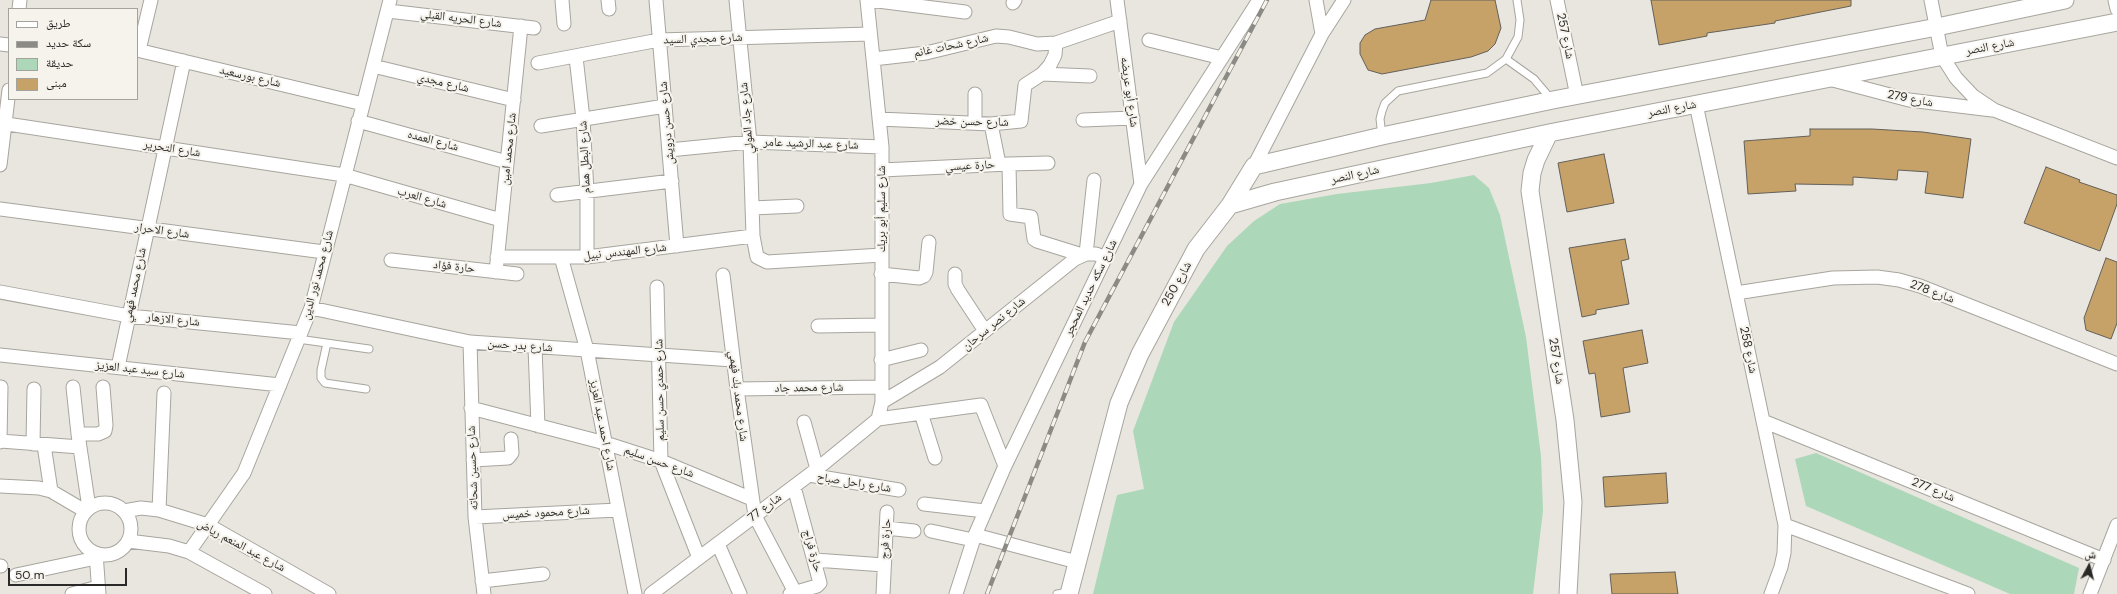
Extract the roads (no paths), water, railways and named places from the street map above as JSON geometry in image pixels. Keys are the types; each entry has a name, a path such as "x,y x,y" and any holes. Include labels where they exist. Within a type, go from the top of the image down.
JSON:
{"street":[{"path":"138,50 152,0"},
{"path":"562,0 564,24"},
{"name":"شارع حسن درويش","path":"656,0 677,246"},
{"name":"شارع جاد المولي","path":"736,0 750,142 753,236 757,257 767,262 882,255"},
{"path":"868,0 965,12"},
{"name":"شارع سليم أبو بريك","path":"868,0 870,34 882,147 882,402 878,419"},
{"name":"شارع أبو عريضه","path":"1117,0 1141,184"},
{"name":"شارع سكه حديد المحجر","path":"956,594 974,538 1005,466 1141,184 1258,0"},
{"path":"1316,0 1322,34"},
{"name":"شارع 250","path":"1065,593 1077,562 1119,403 1140,354 1196,249 1230,205 1254,166 1322,34 1344,0"},
{"name":"شارع 257","path":"1557,0 1577,96"},
{"path":"1931,0 1942,56"},
{"path":"1254,166 1382,136 1553,100 1937,27 2064,0"},
{"path":"2115,0 2117,9"},
{"name":"شارع الحريه القبلي","path":"389,5 528,27"},
{"name":"شارع محمد نور الدين","path":"189,552 244,473 311,308 324,252 389,5"},
{"name":"شارع شحات غانم","path":"873,59 926,53 996,36 1009,37 1036,44 1056,43 1120,21"},
{"name":"شارع النصر","path":"1230,205 1275,192 1549,133 2117,22"},
{"name":"شارع محمد امين","path":"496,272 514,100 528,27"},
{"name":"شارع مجدي السيد","path":"538,63 576,57 659,40 870,34"},
{"path":"1149,40 1222,58"},
{"name":"شارع حسن خضر","path":"879,119 991,124 1021,121 1025,85 1042,74 1050,65 1055,54 1056,43"},
{"name":"شارع بورسعيد","path":"138,50 363,104"},
{"name":"شارع 279","path":"1942,56 1956,78 1964,87 1973,96 1994,110 2117,158"},
{"name":"شارع البطل همام","path":"576,57 584,119 587,192 586,257"},
{"name":"شارع محمد فهمي","path":"118,367 184,61"},
{"name":"شارع مجدي","path":"373,66 514,100"},
{"path":"1042,74 1090,76"},
{"name":"شارع 279","path":"1827,79 1909,100 1994,110"},
{"path":"975,94 975,123"},
{"path":"0,165 3,123 8,96"},
{"name":"شارع 258","path":"1696,104 1785,525 1782,567 1771,594"},
{"path":"541,126 665,106"},
{"path":"1083,120 1133,118"},
{"name":"شارع العمده","path":"358,121 507,162"},
{"name":"شارع التحرير","path":"3,123 344,175"},
{"path":"991,124 1004,164 1048,163"},
{"name":"شارع 257","path":"1549,133 1536,160 1530,191 1565,420 1571,480 1573,502 1568,594"},
{"name":"شارع عبد الرشيد عامر","path":"669,150 750,142 882,147"},
{"name":"حارة عيسي","path":"882,170 1004,164 1010,214 1031,217 1034,239 1037,241 1084,254"},
{"name":"شارع العرب","path":"344,175 501,220"},
{"path":"1094,180 1084,254 1096,254 1106,258"},
{"path":"557,195 672,181"},
{"path":"752,208 797,206"},
{"name":"شارع الاحرار","path":"0,209 324,252"},
{"name":"شارع المهندس نبيل","path":"497,257 586,257 753,236"},
{"path":"882,274 919,278 924,276 926,272 929,242"},
{"name":"شارع نصر سرحان","path":"882,402 940,367 1084,254"},
{"name":"شارع احمد عبد العزيز","path":"562,257 587,350 635,594"},
{"name":"حارة فؤاد","path":"391,260 517,274"},
{"path":"955,274 955,284 958,290 985,331"},
{"name":"شارع محمد بك فهمي","path":"724,275 733,360 755,516 794,593"},
{"name":"شارع 278","path":"1736,293 1833,278 1877,277 1899,280 1920,286 2117,364"},
{"name":"شارع حمدي حسن سليم","path":"657,287 661,461 699,558"},
{"name":"شارع الازهار","path":"0,292 129,316 299,336"},
{"name":"شارع بدر حسن","path":"311,308 470,342 733,360"},
{"path":"818,326 881,325"},
{"name":"شارع حسين شحاته","path":"470,342 474,516 483,588"},
{"path":"535,347 538,426"},
{"path":"881,360 921,350"},
{"name":"شارع سيد عبد العزيز","path":"0,355 280,385"},
{"path":"1,387 0,442 80,447"},
{"path":"78,434 98,434 105,431 106,425 103,387"},
{"name":"شارع محمد جاد","path":"737,389 881,387"},
{"path":"73,388 87,510"},
{"path":"34,389 39,444 51,491"},
{"path":"159,510 164,393"},
{"path":"878,419 978,405 983,407 1005,466"},
{"name":"شارع حسن سليم","path":"471,408 605,443 661,461 752,499"},
{"path":"921,413 935,458"},
{"name":"شارع 77","path":"651,594 794,487 878,419"},
{"name":"شارع 277","path":"1763,421 2104,560"},
{"path":"804,422 813,472"},
{"path":"473,460 508,458 512,453 510,439"},
{"name":"شارع راحل صباح","path":"813,472 899,490"},
{"path":"0,486 39,488 51,491 87,510"},
{"name":"حارة فراج","path":"794,487 820,583 817,586 794,593"},
{"path":"16,575 96,556 108,554 119,550 128,541 130,520 124,511 113,504 100,503 87,510 80,520 78,530 84,544 96,556 98,590 72,594"},
{"path":"924,504 985,511"},
{"name":"شارع عبد المنعم رياض","path":"124,511 141,508 159,510 208,525 329,594"},
{"name":"شارع محمود خميس","path":"474,516 618,510"},
{"name":"حارة فرج","path":"883,594 887,512"},
{"path":"1785,525 1968,594"},
{"path":"2090,594 2117,525"},
{"path":"886,528 914,531"},
{"path":"931,532 974,538 1077,562"},
{"path":"128,541 169,546 189,552 265,594"},
{"path":"718,544 740,594"},
{"name":"حارة فرج","path":"815,560 884,565"},
{"path":"483,588 543,574"}],"lane":[{"path":"1382,136 1380,119 1382,111 1385,103 1398,91 1487,73 1506,60 1518,37 1520,20 1517,0"},
{"path":"1506,60 1534,79 1553,100"},
{"path":"299,336 327,343 370,349"},
{"path":"327,343 321,370 321,378 325,384 366,388"}],"railway":[{"path":"987,594 1085,342 1267,0"}]}
